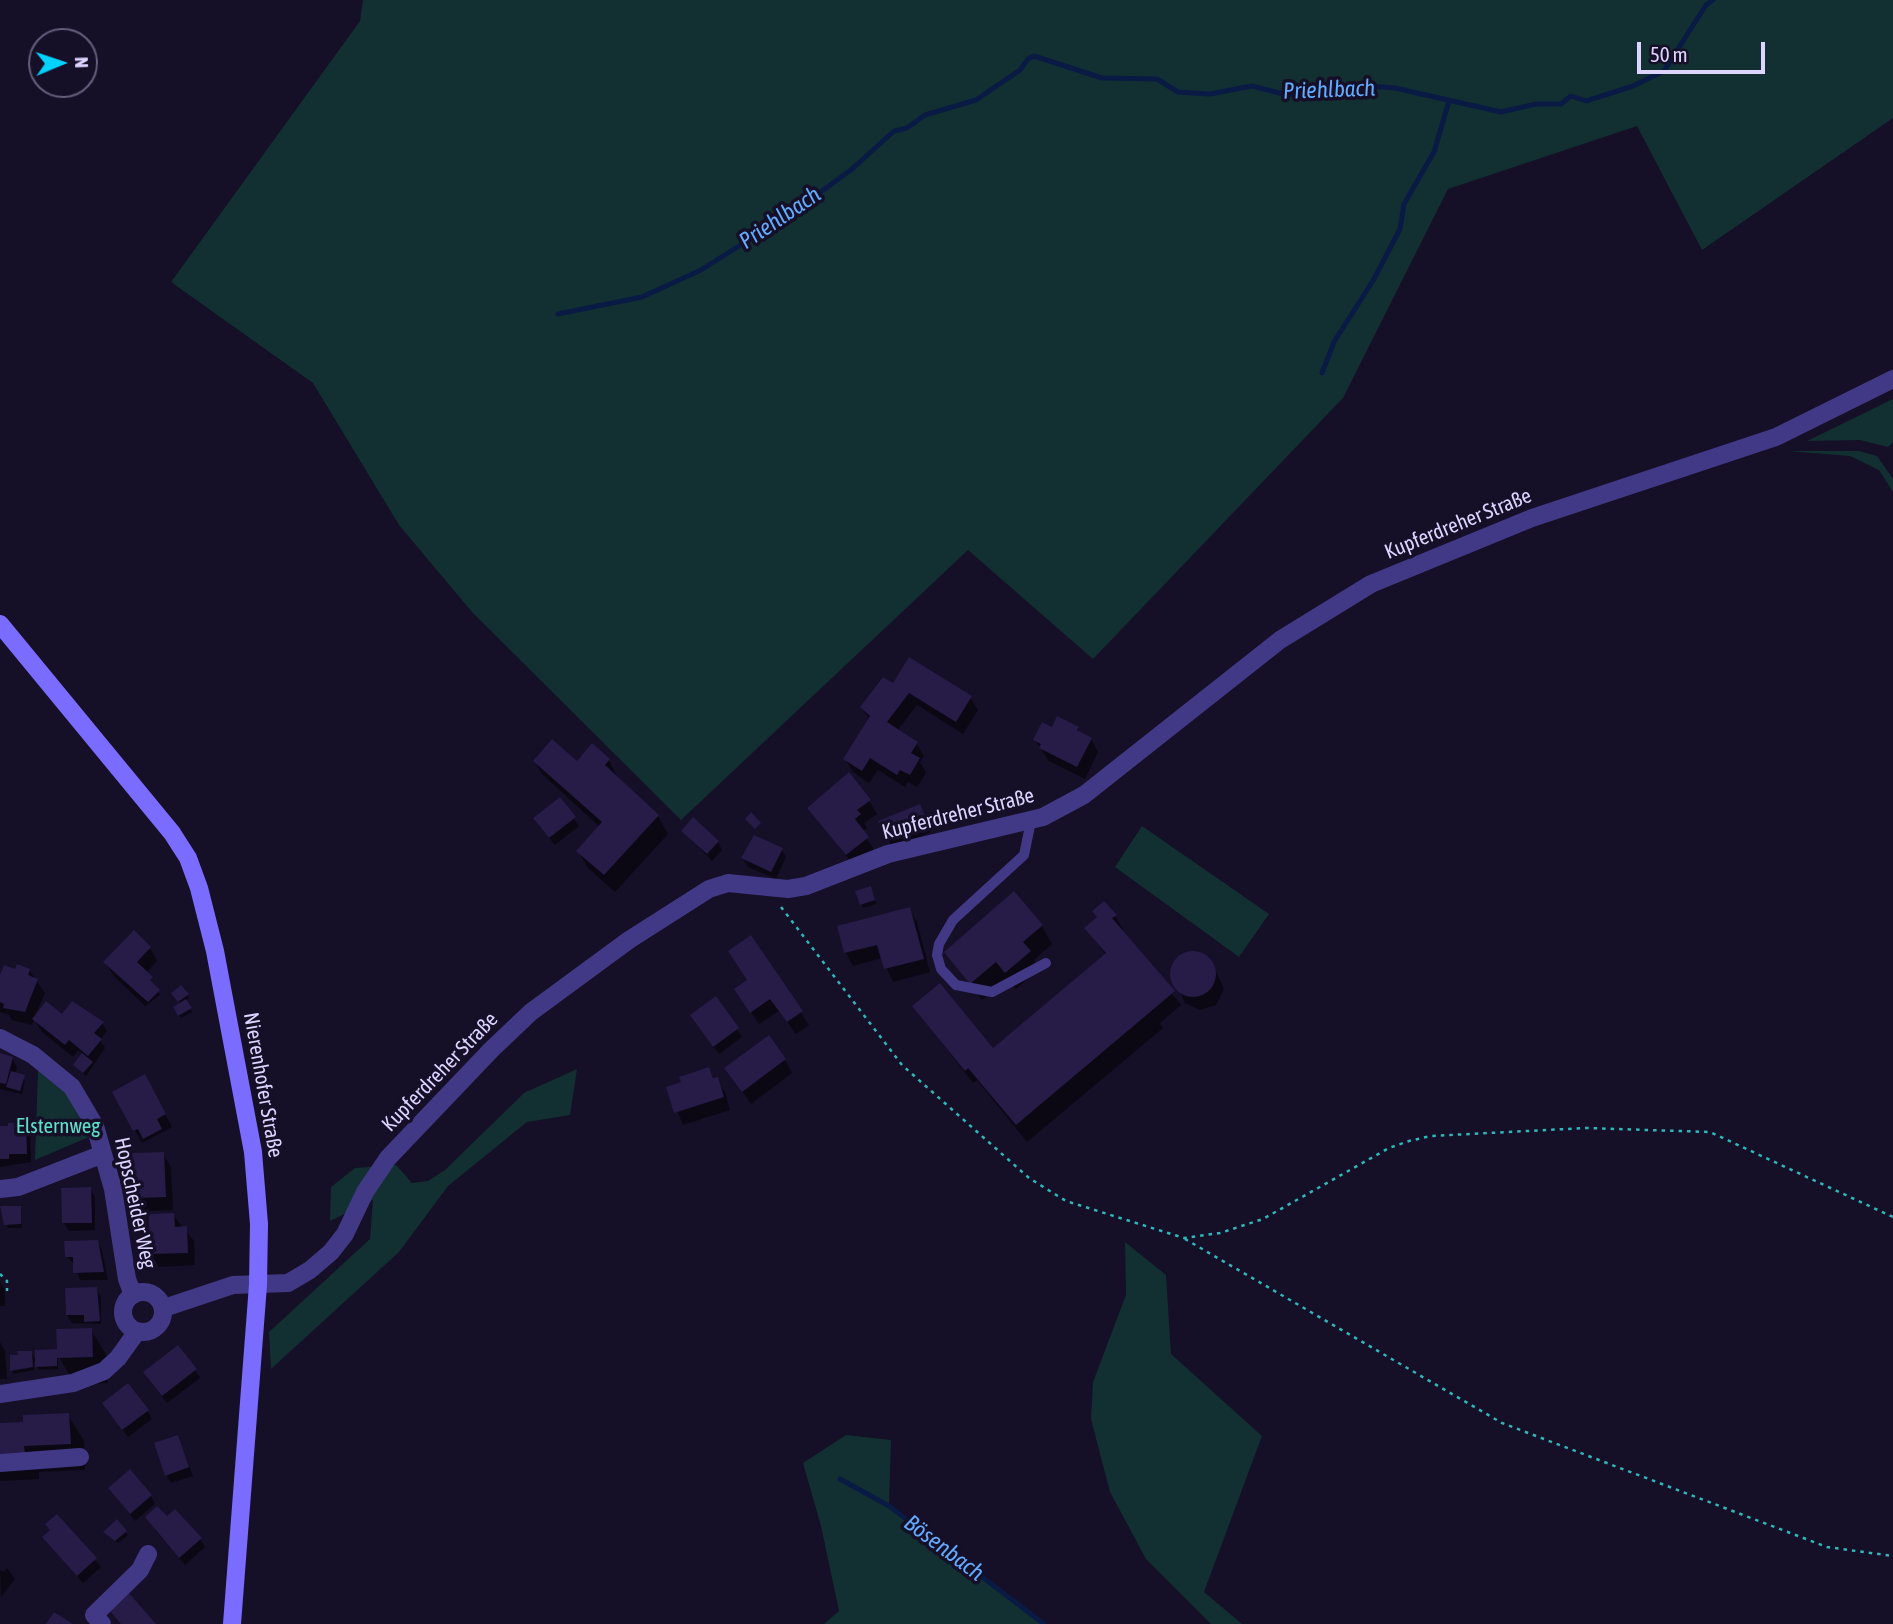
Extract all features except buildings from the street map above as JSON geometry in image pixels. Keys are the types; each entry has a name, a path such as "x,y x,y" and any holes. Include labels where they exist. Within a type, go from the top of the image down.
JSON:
{"street":[{"name":"Kupferdreher Straße","path":"164,1308 233,1285 288,1283 331,1252 345,1234 365,1192 388,1158 421,1121 531,1012 629,940 709,889 728,883 774,887 806,886 870,860 928,842 1031,821 1084,795 1247,664 1309,620 1371,584 1532,518 1776,438 1893,379"},
{"name":"Nierenhofer Straße","path":"0,624 172,833 188,858 215,951 253,1152 260,1224 258,1285 232,1624"},
{"name":"Hopscheider Weg","path":"0,1038 33,1055 72,1087 95,1126 113,1189 127,1279 133,1295"},
{"path":"0,1189 18,1187 103,1154"},
{"path":"0,1394 73,1383 104,1371 118,1359 136,1333 155,1327 163,1317 164,1308 153,1293 133,1295 122,1314 125,1323 136,1333"},
{"path":"0,1463 79,1457"},
{"path":"102,1624 94,1615 140,1570 148,1554"}],"lane":[{"path":"1031,821 1024,855 953,920 939,944 937,955 941,969 956,985 992,992 1046,963"}],"path":[{"path":"774,887 779,903 804,940 902,1065 1028,1178 1076,1205 1184,1238 1502,1423 1827,1547 1893,1556"},
{"path":"1184,1238 1220,1233 1263,1219 1389,1148 1409,1140 1431,1136 1586,1128 1710,1132 1893,1217"},
{"path":"0,1273 6,1281 7,1291"}],"green space":[{"path":"363,0 1893,0 1893,118 1702,250 1637,126 1448,189 1343,398 1093,659 968,550 681,820 472,612 399,525 313,383 171,282 360,21"},
{"path":"1893,399 1893,442 1888,447 1860,440 1807,441"},
{"path":"1788,451 1859,451 1877,456 1893,479 1893,492 1879,470 1850,456"},
{"path":"1142,826 1269,914 1239,957 1115,867"},
{"path":"577,1069 570,1115 527,1122 448,1186 399,1252 271,1369 269,1332 370,1239 373,1200 330,1221 331,1187 355,1168 396,1165 412,1183 428,1181 445,1170 524,1093"},
{"name":"Elsternweg","path":"38,1071 67,1094 89,1137 35,1160"},
{"path":"1125,1242 1166,1275 1171,1354 1262,1436 1204,1592 1242,1624 1211,1624 1146,1559 1110,1492 1091,1419 1093,1382 1126,1295"},
{"path":"846,1435 891,1440 889,1506 1044,1624 824,1624 839,1611 821,1526 803,1463"}],"waterway":[{"name":"Priehlbach","path":"558,314 642,297 701,270 796,210 852,169 894,131 907,128 925,115 976,100 1020,70 1028,59 1034,56 1102,78 1157,79 1178,92 1210,94 1252,86 1287,95 1352,85 1395,88 1501,112 1536,104 1561,104 1571,96 1586,101 1633,86 1664,71 1706,5 1713,0"},
{"path":"1322,373 1334,342 1374,279 1400,229 1404,204 1434,152 1449,101"},
{"name":"Bösenbach","path":"840,1479 889,1506 1044,1624"}]}
